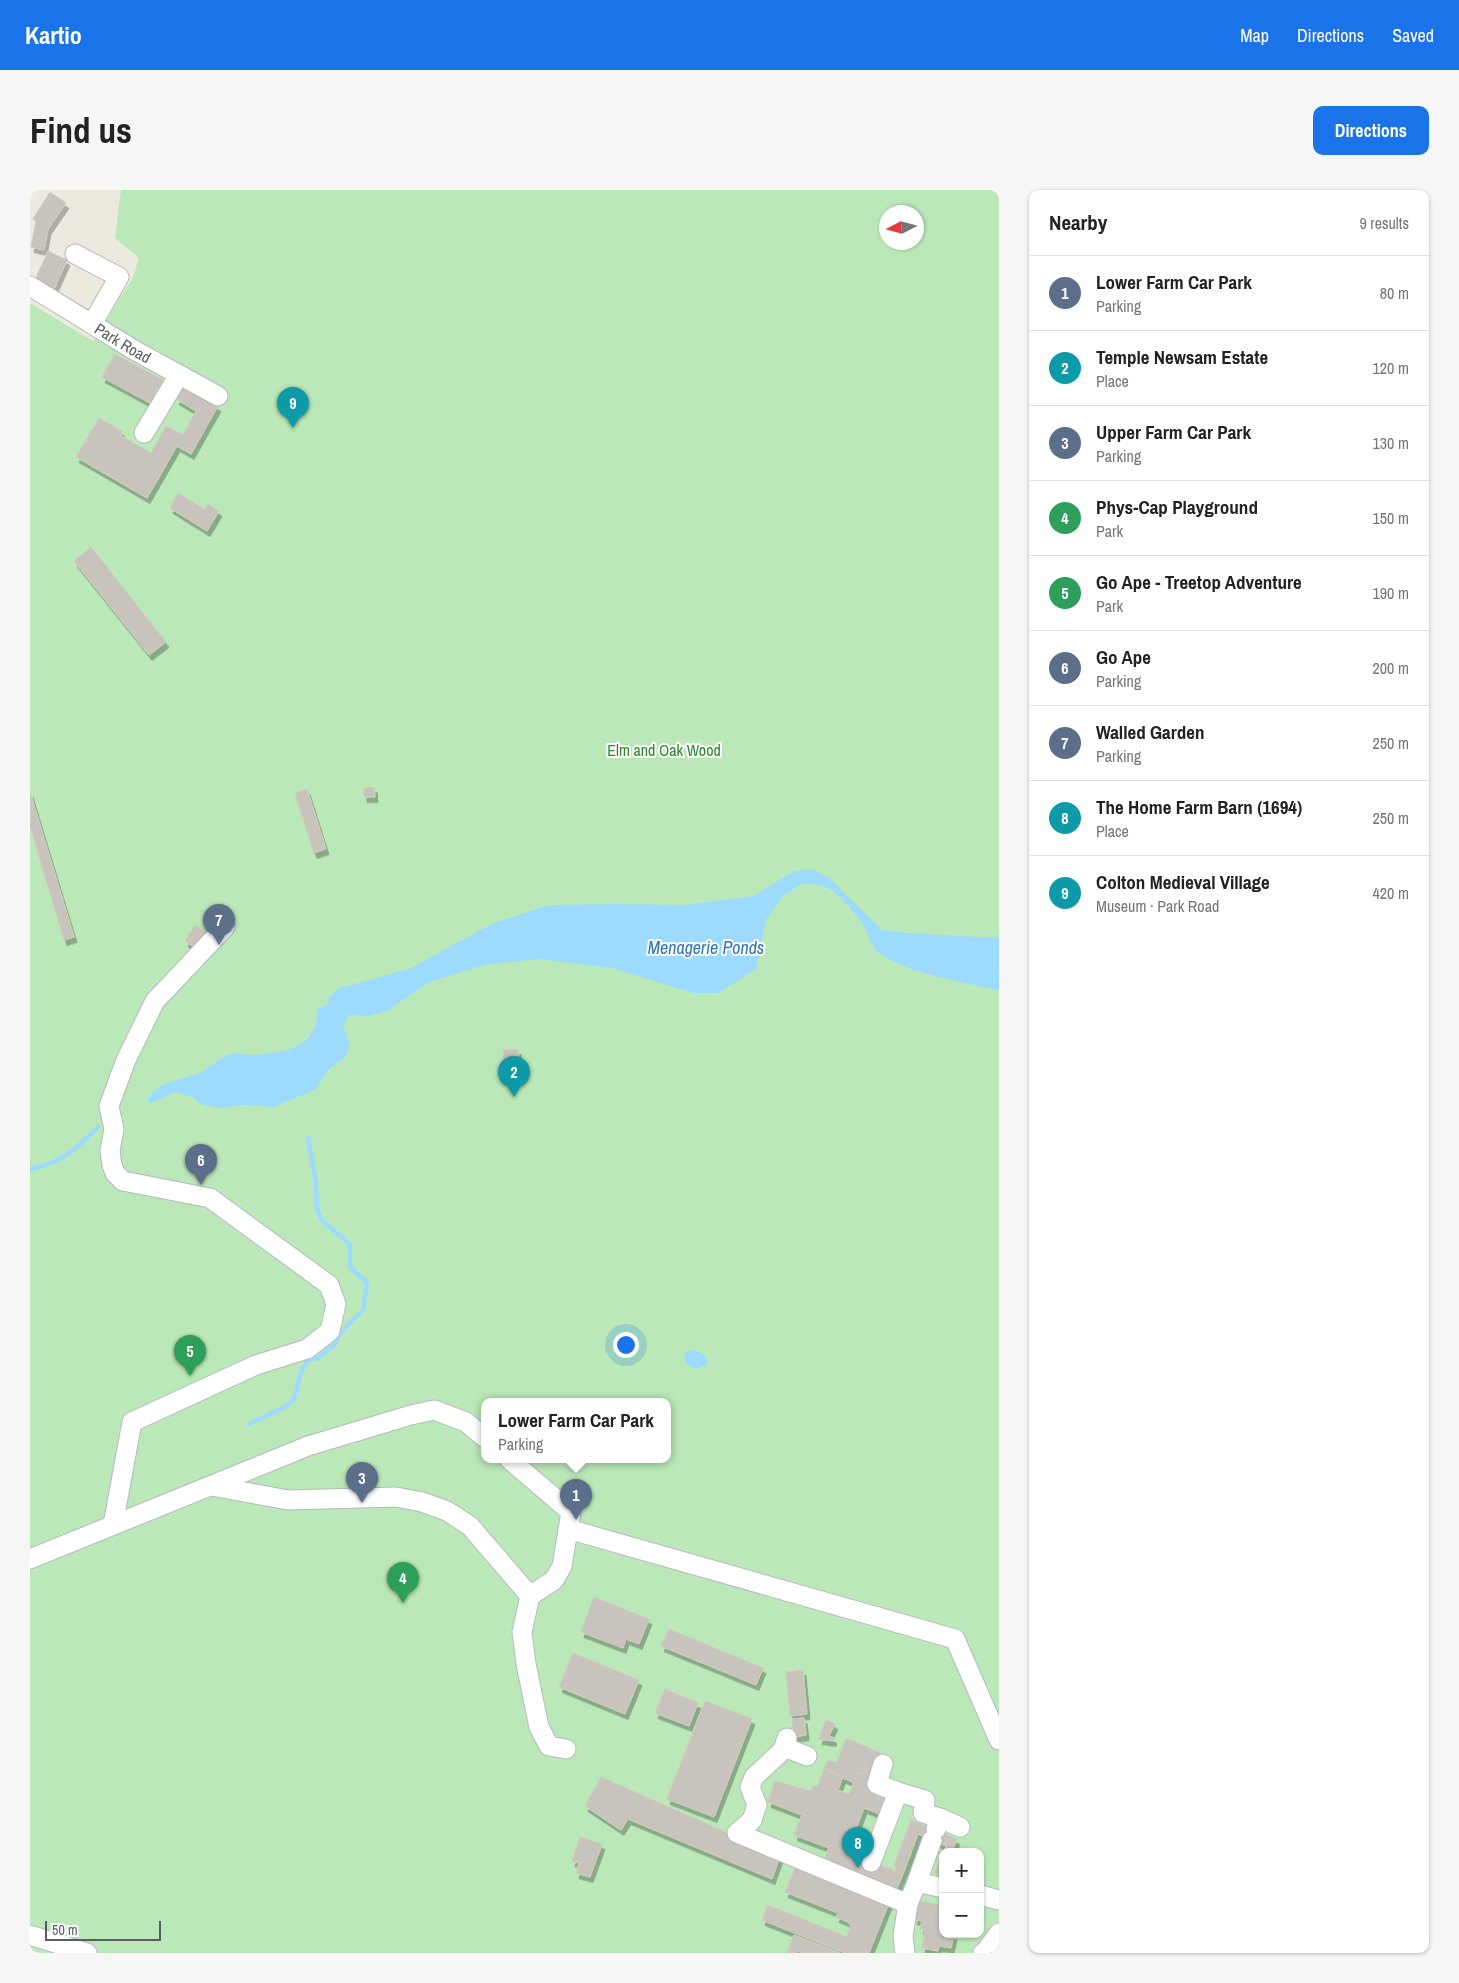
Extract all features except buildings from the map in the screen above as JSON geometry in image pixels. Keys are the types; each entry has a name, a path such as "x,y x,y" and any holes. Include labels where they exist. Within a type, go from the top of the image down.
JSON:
{"street":[{"path":"75,254 119,277 92,324"},
{"name":"Park Road","path":"30,286 179,375 218,396"},
{"path":"144,433 179,375"},
{"path":"113,1525 132,1422 256,1365 307,1350 330,1331 336,1304 329,1285 210,1198 123,1181 115,1173 112,1165 110,1151 114,1129 109,1106 126,1060 155,1001 225,927"},
{"path":"30,1559 308,1446 434,1410 466,1422 481,1435"},
{"path":"514,1463 571,1512 562,1566 554,1580 530,1596 522,1632 526,1664 539,1727 549,1746 566,1749"},
{"path":"212,1486 288,1500 396,1498 422,1502 447,1511 470,1526 530,1596"},
{"path":"568,1530 955,1639 999,1740"},
{"path":"806,1756 785,1742 754,1777 750,1787 757,1805 752,1820 737,1833 863,1883 908,1904"},
{"path":"883,1764 877,1784 925,1800 923,1813 936,1830"},
{"path":"871,1862 898,1792"},
{"path":"936,1830 960,1827"},
{"path":"905,1953 903,1936 908,1904 936,1830"},
{"path":"917,1882 939,1887"},
{"path":"984,1896 999,1900"},
{"path":"983,1953 999,1933"},
{"path":"30,1935 86,1953"}],"green space":[{"name":"Elm and Oak Wood","path":"121,190 999,190 999,1953 30,1953 30,303 93,341 132,279 139,258 115,238"}],"water":[{"name":"Menagerie Ponds","path":"811,869 828,877 882,930 999,938 999,990 918,971 888,959 878,952 871,943 861,921 835,893 823,886 803,883 783,896 766,920 756,969 718,993 693,993 612,968 538,959 484,965 427,983 389,1010 369,1016 349,1015 343,1025 350,1045 345,1057 328,1070 315,1090 273,1107 243,1105 219,1108 201,1104 192,1097 177,1092 151,1103 148,1100 156,1089 163,1085 201,1072 227,1055 267,1054 298,1046 312,1032 318,1009 329,1004 328,998 340,988 409,969 492,924 549,905 685,905 754,896 794,871"},
{"path":"693,1350 705,1356 707,1364 697,1369 686,1364 684,1355"}],"waterway":[{"path":"30,1169 60,1159 82,1143 98,1127"},
{"path":"249,1424 287,1406 294,1399 301,1372 308,1360 318,1358 334,1345 341,1332 363,1310 367,1285 350,1267 350,1245 322,1221 317,1209 316,1183 308,1138"}],"tunnel":[{"path":"864,1881 871,1862"}],"place":[{"name":"Colton Medieval Village","path":"293,428"},
{"name":"Walled Garden","path":"219,945"},
{"name":"Temple Newsam Estate","path":"514,1097"},
{"name":"Go Ape","path":"201,1185"},
{"name":"Go Ape - Treetop Adventure","path":"190,1376"},
{"name":"Upper Farm Car Park","path":"362,1503"},
{"name":"Lower Farm Car Park","path":"576,1520"},
{"name":"Phys-Cap Playground","path":"403,1603"},
{"name":"The Home Farm Barn (1694)","path":"858,1868"}]}
